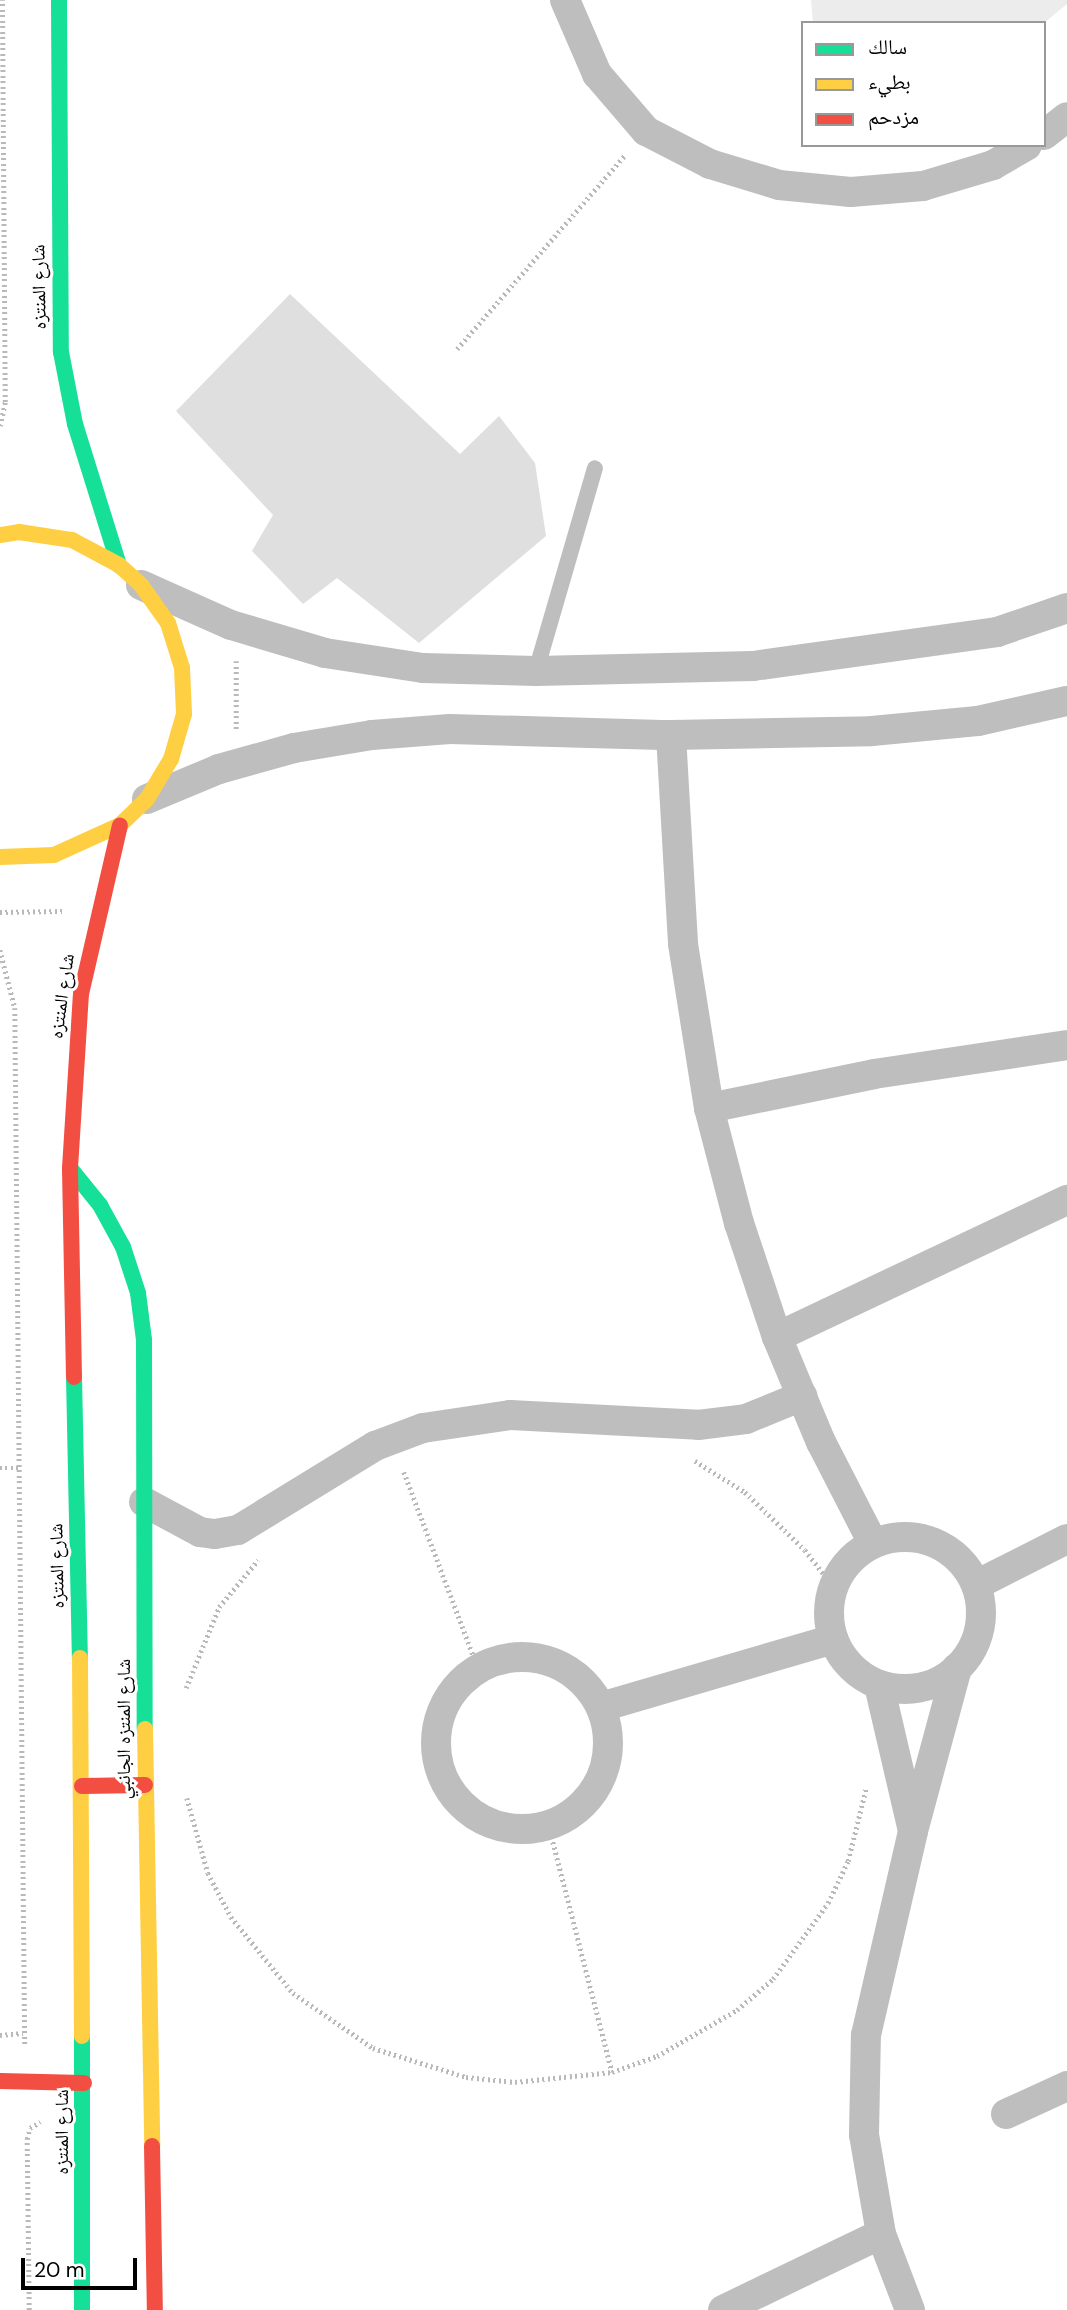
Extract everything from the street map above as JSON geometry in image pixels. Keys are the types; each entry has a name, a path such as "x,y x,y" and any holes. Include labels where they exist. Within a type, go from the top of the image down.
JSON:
{"street":[{"name":"شارع المنتزه","path":"59,0 61,352 78,436 119,565"},
{"path":"565,0 597,74 646,131 710,164 779,185 851,192 923,186 993,165 1024,147"},
{"path":"1046,133 1067,117"},
{"path":"0,536 19,532 72,540 119,565 141,585 172,635 182,668 184,714 171,759 147,799 120,825 54,855 0,857"},
{"path":"141,585 231,625 326,653 423,668 536,671 754,666 997,632 1067,608"},
{"path":"147,799 231,766 294,748 372,735 450,729 671,735 872,731 978,721 1067,701"},
{"path":"671,735 684,944 709,1108 738,1223 777,1337 802,1396 873,1543"},
{"name":"شارع المنتزه","path":"82,2310 82,1786 70,1168 81,994 120,825"},
{"path":"709,1108 874,1074 1067,1045"},
{"name":"شارع المنتزه الجانبي","path":"70,1168 106,1215 123,1247 138,1293 144,1340 145,1785 155,2310"},
{"path":"777,1337 1067,1200"},
{"path":"144,1502 200,1532 215,1534 238,1530 364,1452 423,1428 510,1415 698,1425 746,1419 802,1396"},
{"path":"910,2310 881,2234 864,2135 866,2035 913,1831 957,1668 980,1629 976,1585 959,1558 932,1542 902,1537 873,1543 848,1562 833,1586 829,1621 833,1639 845,1660 879,1685 907,1689 934,1683 957,1668"},
{"path":"976,1585 1067,1539"},
{"path":"601,1707 833,1639"},
{"path":"512,1657 548,1660 580,1678 601,1707 609,1743 602,1779 580,1808 549,1826 512,1830 478,1819 451,1794 436,1762 435,1725 450,1692 478,1668 512,1657"},
{"path":"879,1685 913,1831"},
{"path":"82,1786 145,1785"},
{"path":"0,2081 84,2083"},
{"path":"1006,2114 1067,2086"},
{"path":"723,2310 881,2234"}],"lane":[{"path":"536,671 595,468"}],"path":[{"path":"0,426 5,402 2,338 2,0"},
{"path":"457,349 646,131"},
{"path":"0,950 15,1008 23,2033 29,2050"},
{"path":"683,1456 745,1492 805,1550 833,1586"},
{"path":"401,1466 478,1668"},
{"path":"0,1468 19,1468"},
{"path":"185,1697 219,1607 262,1556"},
{"path":"186,1791 208,1873 231,1917 292,1993 373,2048 466,2077 515,2082 612,2072 699,2036 772,1979 828,1903 848,1861 867,1782"},
{"path":"549,1826 612,2072"},
{"path":"0,2035 23,2033"}],"shaded area":[{"path":"811,0 1067,0 1067,4 1046,21 813,21"}],"building":[{"path":"290,294 460,454 499,416 535,463 546,536 419,643 337,578 303,604 252,551 273,515 176,411"}],"traffic: fast":[{"path":"59,0 61,352 75,424 119,565"},
{"path":"70,1168 100,1205 123,1247 138,1293 144,1340 145,1729"},
{"path":"74,1377 80,1658"},
{"path":"82,2036 82,2310"}],"traffic: slow":[{"path":"0,535 19,532 72,540 119,565 141,585 168,623 182,668 184,714 171,759 147,799 120,825 54,855 0,857"},
{"path":"80,1658 82,2036"},
{"path":"145,1729 152,2146"}],"traffic: jam":[{"path":"74,1377 70,1168 81,994 120,825"},
{"path":"82,1786 145,1785"},
{"path":"0,2081 84,2083"},
{"path":"152,2146 155,2310"}]}
